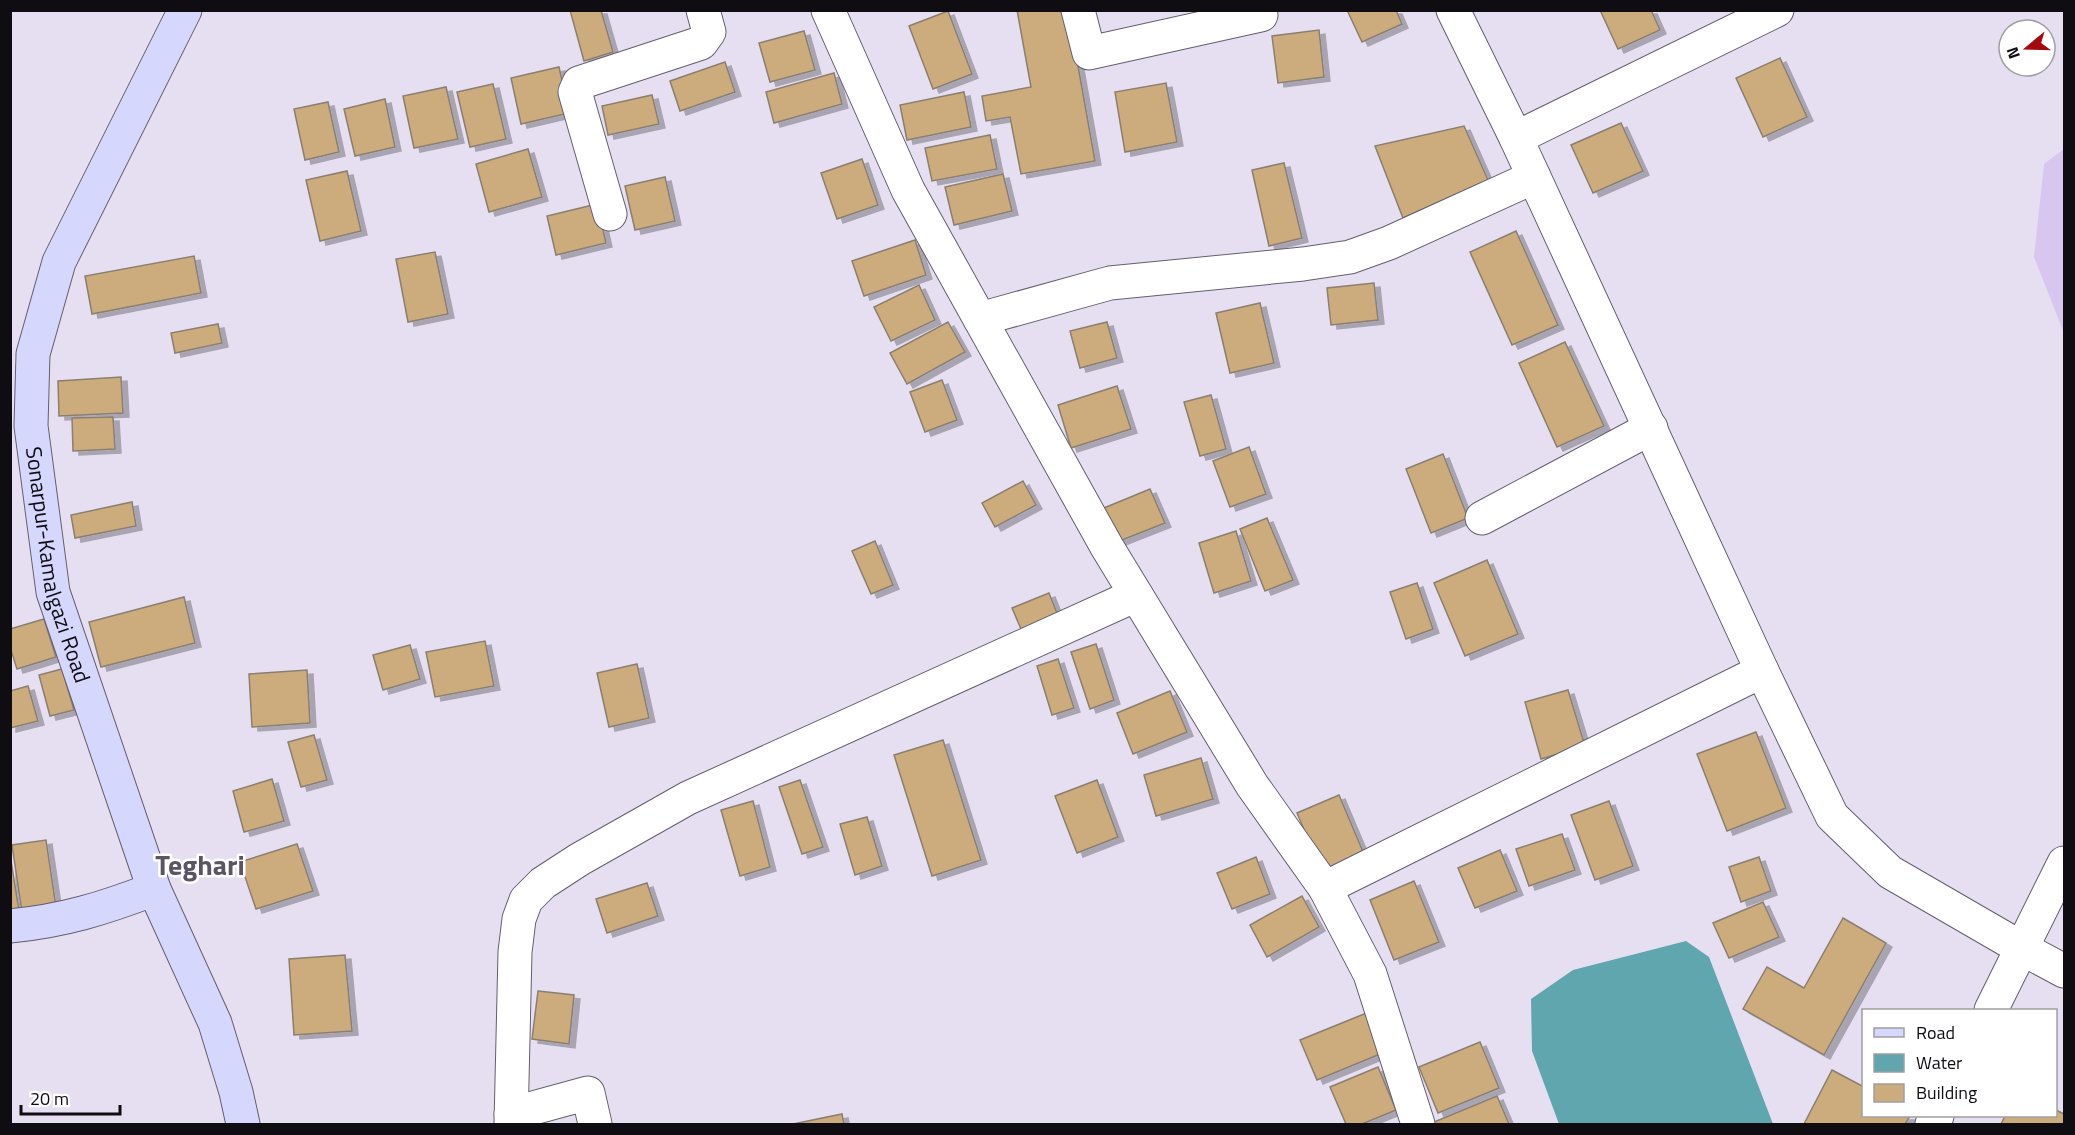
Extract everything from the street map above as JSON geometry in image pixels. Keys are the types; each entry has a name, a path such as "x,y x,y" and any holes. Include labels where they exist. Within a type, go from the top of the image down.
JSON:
{"main road":[{"name":"Sonarpur-Kamalgazi Road","path":"185,10 59,262 33,354 30,426 53,592 154,890 215,1023 237,1092 243,1125"},
{"path":"10,926 69,918 154,890"}],"street":[{"path":"610,214 575,92 579,83 701,43 709,32 703,10"},
{"path":"828,10 908,190 1101,537 1252,785 1325,888 1370,974 1418,1125"},
{"path":"1078,10 1089,53 1261,15"},
{"path":"1453,10 1516,138 1762,671 1832,816 1890,872 2023,950 2064,971"},
{"path":"1516,138 1777,10"},
{"path":"980,319 1110,283 1303,264 1350,256 1389,243 1534,177"},
{"path":"1482,518 1651,428"},
{"path":"595,1125 588,1093 511,1119 515,952 519,920 526,900 543,883 580,859 688,798 1136,595"},
{"path":"1325,888 1762,671"},
{"path":"1992,1009 2064,863"}],"shaded area":[{"path":"2064,149 2064,333 2034,257 2044,164"}],"water":[{"path":"1686,941 1709,957 1773,1124 1559,1124 1532,1051 1531,999 1573,970"}],"building":[{"path":"570,10 601,10 613,52 584,61"},
{"path":"1017,10 1068,10 1095,161 1021,174 1010,117 986,121 982,96 1031,87"},
{"path":"1347,10 1396,10 1402,24 1362,42"},
{"path":"1600,10 1651,10 1660,30 1618,49"},
{"path":"948,11 972,74 933,89 909,26"},
{"path":"1319,30 1324,77 1278,83 1272,36"},
{"path":"804,31 815,70 770,82 759,43"},
{"path":"1780,58 1807,117 1763,137 1736,78"},
{"path":"725,62 735,92 680,111 670,81"},
{"path":"559,67 569,113 521,124 511,78"},
{"path":"834,73 842,104 774,123 766,92"},
{"path":"1166,83 1177,142 1125,152 1115,92"},
{"path":"493,84 506,139 470,147 457,92"},
{"path":"446,87 458,139 414,148 403,96"},
{"path":"964,92 971,127 907,140 900,105"},
{"path":"652,95 659,124 608,135 602,106"},
{"path":"385,99 395,147 355,156 344,109"},
{"path":"328,102 339,152 305,160 294,109"},
{"path":"1621,123 1643,171 1593,193 1571,145"},
{"path":"1464,126 1488,180 1403,218 1375,146"},
{"path":"990,135 997,169 932,181 925,148"},
{"path":"528,149 542,197 489,212 476,164"},
{"path":"862,159 878,205 837,219 821,173"},
{"path":"1284,163 1302,238 1269,246 1252,170"},
{"path":"347,171 361,231 320,241 306,180"},
{"path":"1003,174 1012,211 954,225 945,187"},
{"path":"665,177 675,221 635,230 625,186"},
{"path":"597,204 606,243 556,255 547,216"},
{"path":"1516,231 1558,325 1512,345 1470,252"},
{"path":"915,240 926,275 864,296 852,261"},
{"path":"435,252 448,314 408,322 396,259"},
{"path":"194,256 201,293 92,314 85,276"},
{"path":"1374,283 1378,320 1331,325 1327,288"},
{"path":"919,285 935,320 891,341 874,307"},
{"path":"1260,303 1274,363 1230,373 1216,313"},
{"path":"948,322 965,352 907,384 890,353"},
{"path":"1107,322 1117,358 1080,368 1070,331"},
{"path":"218,324 222,343 175,353 171,333"},
{"path":"1565,342 1604,426 1557,447 1519,363"},
{"path":"121,377 123,413 59,416 58,381"},
{"path":"942,380 957,420 925,432 910,392"},
{"path":"1117,386 1131,429 1071,448 1058,405"},
{"path":"1211,395 1226,449 1200,456 1184,402"},
{"path":"113,417 115,449 73,451 72,418"},
{"path":"1249,447 1266,494 1230,507 1213,461"},
{"path":"1443,454 1468,518 1431,533 1406,469"},
{"path":"1023,481 1036,505 995,527 982,503"},
{"path":"1150,489 1165,523 1117,542 1104,508"},
{"path":"132,502 136,526 75,538 71,515"},
{"path":"1267,518 1293,580 1265,591 1240,529"},
{"path":"1236,531 1251,581 1214,593 1199,543"},
{"path":"875,541 893,585 871,594 852,551"},
{"path":"1487,560 1518,634 1465,656 1434,583"},
{"path":"1417,583 1433,629 1406,639 1390,592"},
{"path":"1049,593 1063,628 1027,643 1012,608"},
{"path":"184,597 195,643 101,667 89,622"},
{"path":"44,619 56,657 17,669 10,647 10,629"},
{"path":"485,641 494,686 435,697 426,652"},
{"path":"1096,644 1114,700 1090,709 1071,652"},
{"path":"410,645 420,679 383,690 373,655"},
{"path":"1058,659 1074,708 1052,715 1037,666"},
{"path":"637,664 649,718 609,727 597,673"},
{"path":"62,669 74,710 50,716 39,675"},
{"path":"307,670 310,723 252,727 249,674"},
{"path":"28,686 38,721 10,728 10,691"},
{"path":"1568,690 1585,746 1541,759 1525,702"},
{"path":"1170,691 1187,732 1133,754 1117,713"},
{"path":"1756,732 1786,808 1727,831 1697,754"},
{"path":"314,735 327,780 301,787 288,742"},
{"path":"943,740 981,860 932,876 894,755"},
{"path":"1201,758 1213,799 1156,816 1144,775"},
{"path":"272,779 284,821 244,832 233,791"},
{"path":"800,780 823,847 802,854 779,787"},
{"path":"1097,780 1118,837 1077,853 1055,796"},
{"path":"1339,795 1364,854 1322,872 1297,813"},
{"path":"753,801 770,867 740,876 721,810"},
{"path":"1609,801 1633,866 1595,880 1571,815"},
{"path":"867,817 882,866 855,875 840,824"},
{"path":"1562,834 1575,870 1529,886 1516,849"},
{"path":"46,840 56,907 22,912 12,845"},
{"path":"297,844 313,891 256,909 240,862"},
{"path":"1500,850 1517,891 1475,908 1458,868"},
{"path":"10,854 19,911 10,912"},
{"path":"1256,857 1270,894 1232,909 1217,873"},
{"path":"1759,857 1771,891 1741,902 1729,867"},
{"path":"1414,881 1439,942 1394,960 1370,900"},
{"path":"647,883 658,916 607,933 596,899"},
{"path":"1302,896 1319,927 1267,957 1250,925"},
{"path":"1763,902 1779,937 1729,958 1713,923"},
{"path":"1843,918 1886,943 1824,1055 1743,1009 1767,967 1804,988"},
{"path":"345,955 352,1031 294,1035 289,959"},
{"path":"538,991 574,995 569,1044 532,1039"},
{"path":"1369,1012 1385,1052 1317,1080 1300,1040"},
{"path":"1480,1042 1499,1088 1438,1113 1419,1067"},
{"path":"1378,1067 1396,1110 1362,1124 1346,1124 1330,1087"},
{"path":"1832,1070 1862,1086 1862,1117 1909,1117 1905,1124 1804,1124"},
{"path":"1497,1096 1509,1124 1434,1124 1434,1122"},
{"path":"2057,1110 2064,1114 2064,1124 2001,1124 2004,1117 2057,1117"},
{"path":"842,1114 844,1124 793,1124"}],"district":[{"name":"Teghari","path":"200,865"}]}
